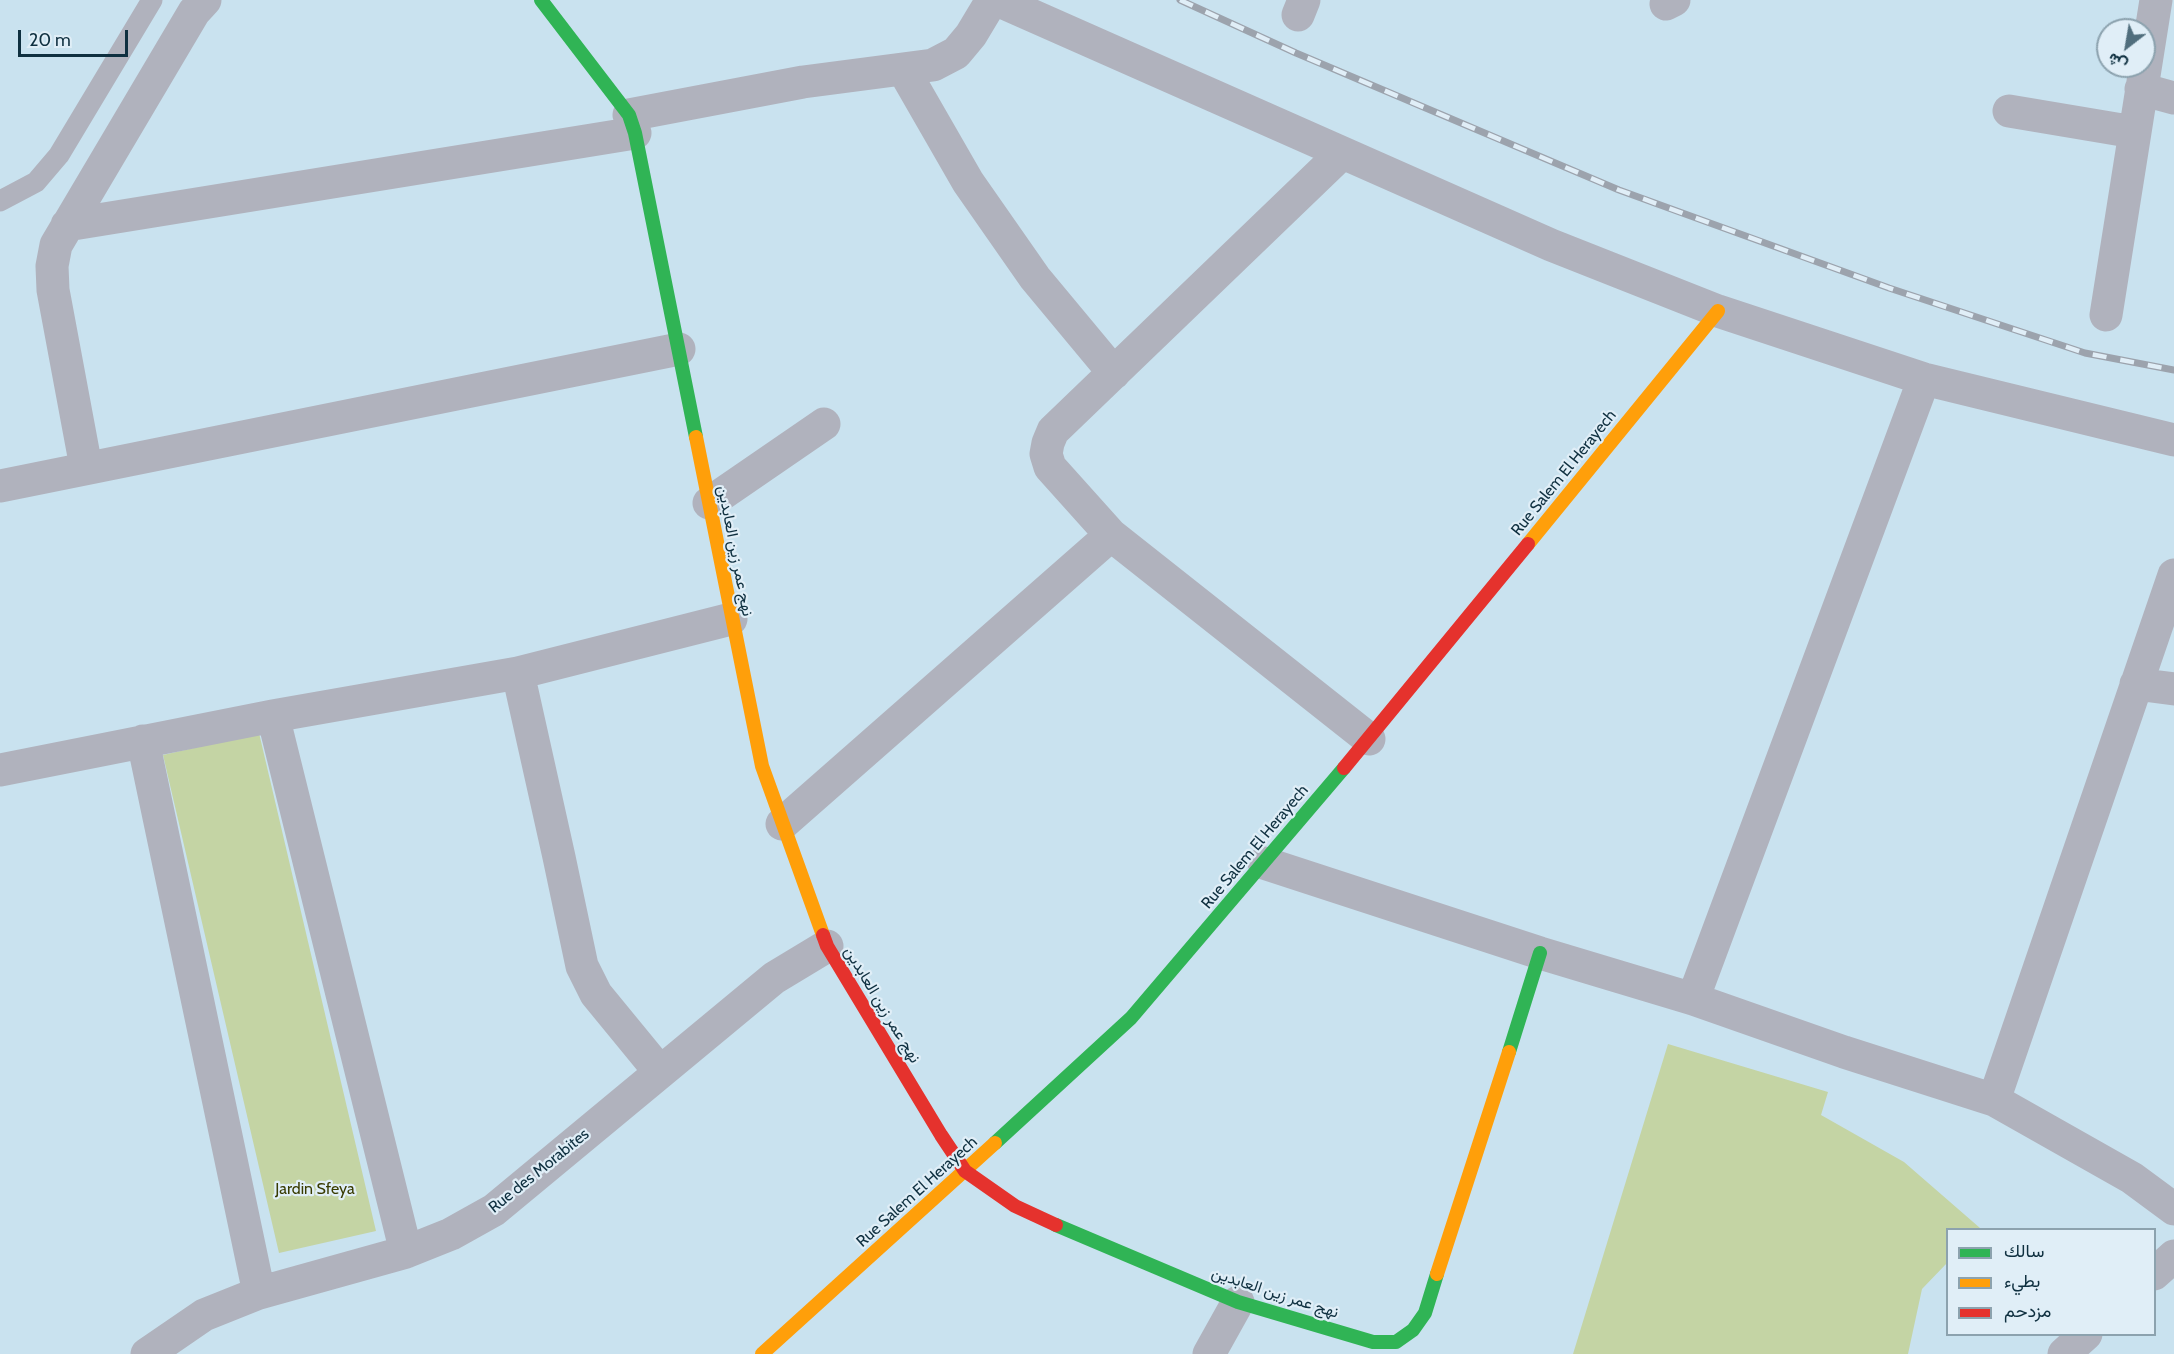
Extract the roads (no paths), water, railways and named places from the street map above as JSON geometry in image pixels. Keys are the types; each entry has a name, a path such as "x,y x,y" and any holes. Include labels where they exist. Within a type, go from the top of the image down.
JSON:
{"street":[{"path":"86,467 53,290 52,266 57,245 194,12 205,0"},
{"path":"541,0 632,124"},
{"path":"67,225 632,124 803,82 933,65 956,53 971,35 992,0"},
{"path":"998,0 1551,245 1718,311 1924,379 2174,440"},
{"path":"2106,315 2140,89 2156,0"},
{"path":"903,69 968,182 1035,278 1114,373"},
{"path":"2140,89 2174,98"},
{"path":"2010,111 2134,132"},
{"name":"نهج عمر زين العابدين","path":"632,124 762,766 827,946 941,1136 965,1171 1015,1206 1238,1302 1373,1342 1396,1342 1413,1330 1425,1312 1540,953"},
{"path":"1342,153 1053,431 1046,454 1050,467 1111,535 1369,739"},
{"name":"Rue Salem El Herayech","path":"762,1354 1131,1018 1369,739 1718,311"},
{"path":"0,486 679,350"},
{"path":"1693,999 1924,379"},
{"path":"709,503 824,424"},
{"path":"782,825 1111,535"},
{"path":"1994,1100 2174,575"},
{"path":"0,770 273,716 518,673 731,619"},
{"path":"518,673 560,856 582,966 596,994 660,1072"},
{"path":"2136,684 2174,689"},
{"path":"273,716 406,1252"},
{"path":"143,741 259,1293"},
{"path":"1264,863 1540,953 1693,999 1844,1052 1994,1100 2132,1178 2174,1209"},
{"name":"Rue des Morabites","path":"147,1354 204,1315 259,1293 406,1252 451,1234 494,1210 774,978 827,946"},
{"path":"2156,1272 2174,1257"},
{"path":"1209,1354 1238,1302"},
{"path":"2064,1354 2085,1336"}],"lane":[{"path":"0,201 36,182 58,156 152,0"}],"railway":[{"path":"1180,0 1296,53 1619,190 1889,288 2085,353 2174,370"}],"park label":[{"name":"Jardin Sfeya","path":"315,1189"}]}
